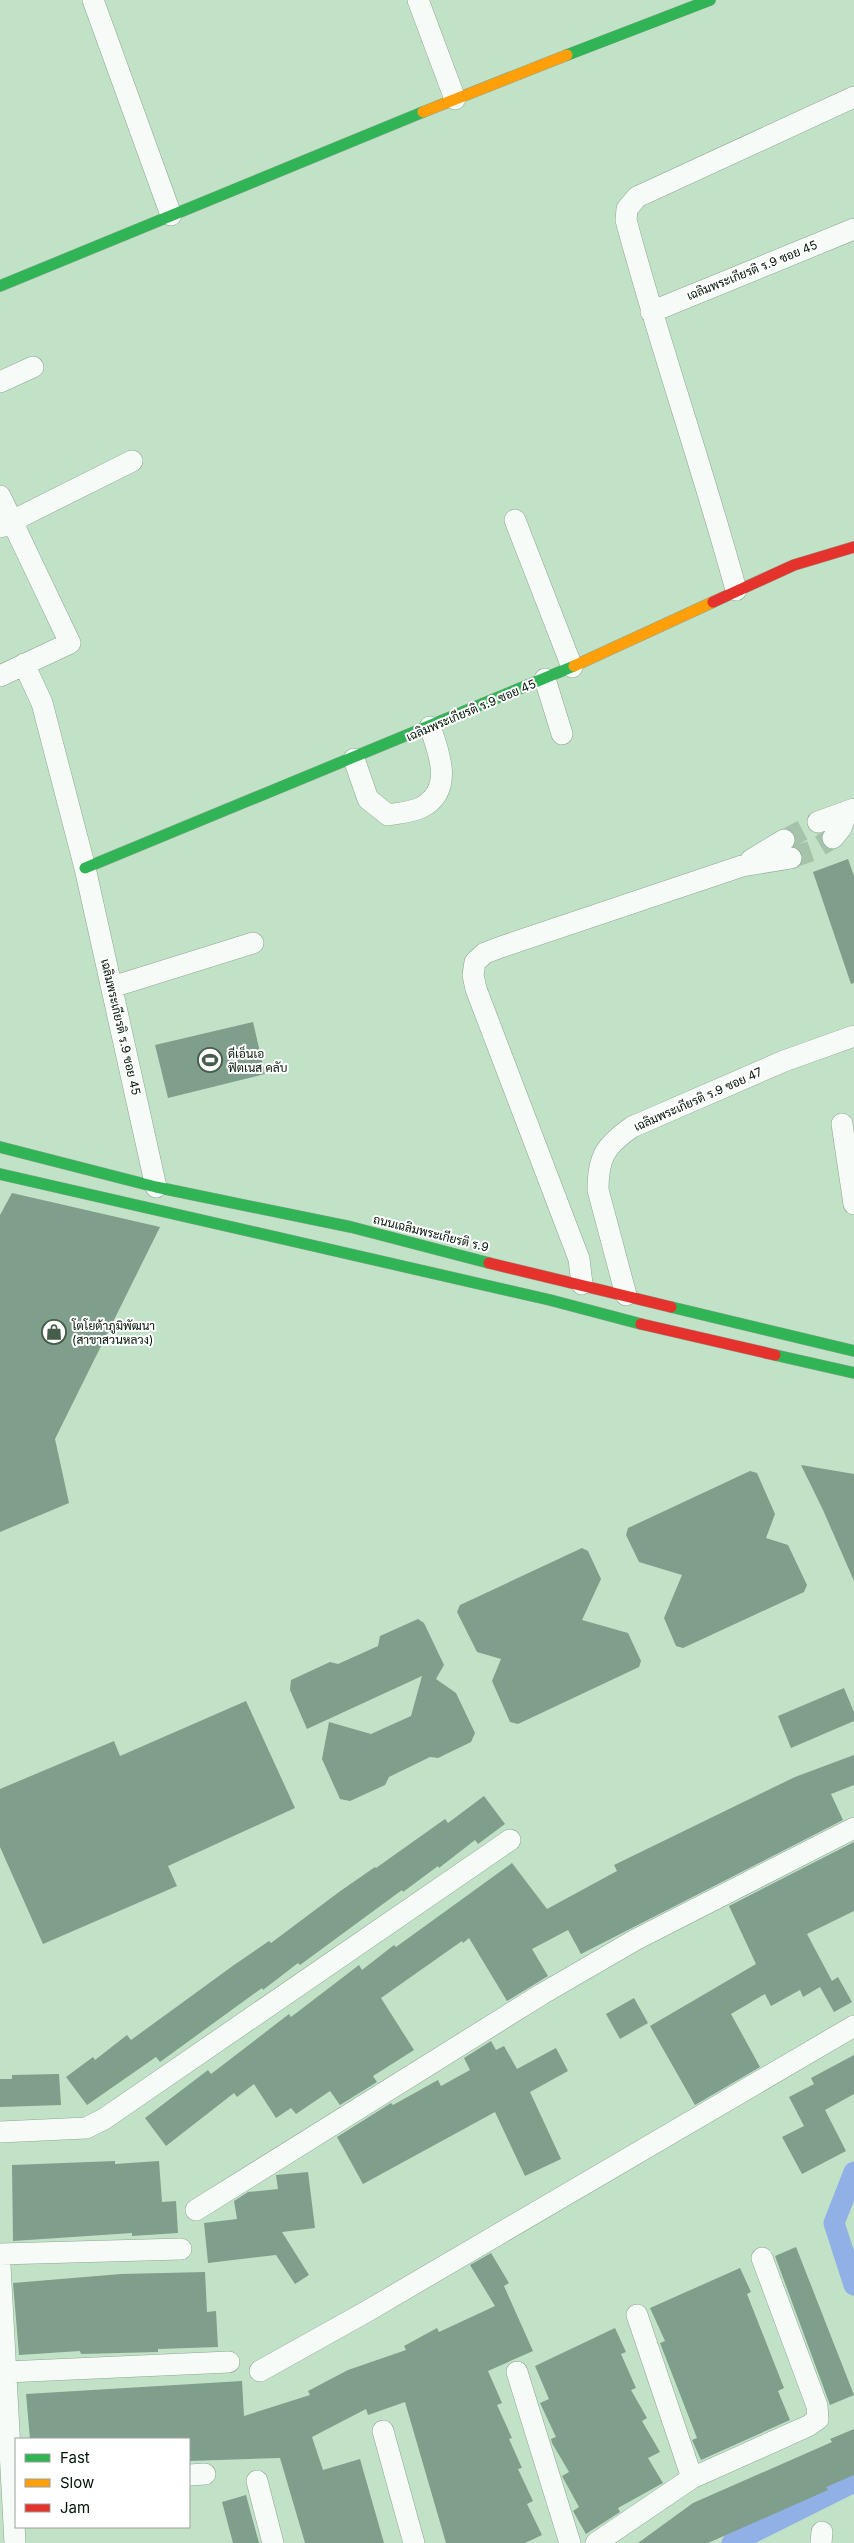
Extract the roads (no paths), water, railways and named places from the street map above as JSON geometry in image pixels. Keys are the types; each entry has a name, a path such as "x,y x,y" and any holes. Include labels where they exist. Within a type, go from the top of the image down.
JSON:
{"main road":[{"path":"0,286 455,99 710,0"},
{"name":"เฉลิมพระเกียรติ ร.9 ซอย 45","path":"85,868 545,679 794,565 854,547"},
{"name":"ถนนเฉลิมพระเกียรติ ร.9","path":"0,1147 156,1187 351,1227 391,1239 854,1351"},
{"path":"0,1174 504,1289 653,1327 854,1373"}],"street":[{"path":"93,0 171,215"},
{"path":"418,0 455,99"},
{"path":"736,590 712,501 651,312 626,220 627,209 637,198 854,97"},
{"name":"เฉลิมพระเกียรติ ร.9 ซอย 45","path":"651,312 854,229"},
{"path":"0,382 33,367"},
{"path":"6,524 132,461"},
{"path":"0,496 6,524 70,643 0,676"},
{"path":"515,520 572,667"},
{"name":"เฉลิมพระเกียรติ ร.9 ซอย 45","path":"24,664 42,703 51,733 85,868 156,1187"},
{"path":"545,679 562,734"},
{"path":"354,759 368,799 388,815 422,807 436,795 441,784 442,758 430,727"},
{"path":"818,822 851,810"},
{"path":"833,838 851,810"},
{"path":"582,1284 579,1259 476,989 475,962 485,953 500,947 788,849"},
{"path":"112,987 253,943"},
{"name":"เฉลิมพระเกียรติ ร.9 ซอย 47","path":"626,1295 598,1190 598,1173 603,1155 612,1141 632,1127 694,1100 784,1061 854,1036"},
{"path":"842,1124 854,1204"},
{"path":"196,2210 542,1994 634,1940 854,1828"},
{"path":"0,2132 86,2128 104,2119 510,1840"},
{"path":"260,2371 364,2313 854,2026"},
{"path":"0,2254 181,2249"},
{"path":"596,2543 692,2478 808,2426 818,2419 817,2406 762,2258"},
{"path":"0,2266 15,2486 15,2543"},
{"path":"637,2315 692,2478"},
{"path":"6,2372 229,2362"},
{"path":"516,2372 570,2543"},
{"path":"382,2431 414,2543"},
{"path":"257,2481 272,2543"}],"waterway":[{"path":"854,2172 834,2223 854,2285"},
{"path":"732,2543 854,2482"}],"tunnel":[{"path":"784,840 818,822"},
{"path":"791,858 811,851 833,838"}],"place":[{"name":"ดีเอ็นเอ ฟิตเนส คลับ","path":"210,1060"},
{"name":"โตโยต้าภูมิพัฒนา (สาขาสวนหลวง)","path":"54,1332"}]}
